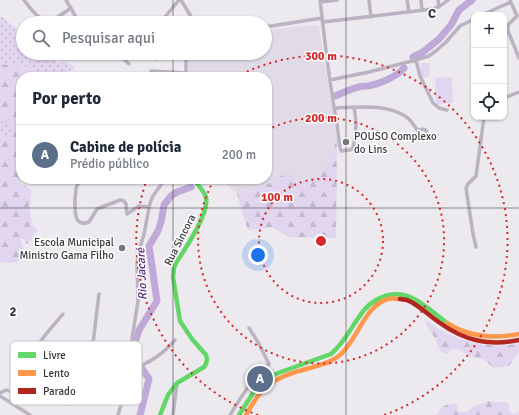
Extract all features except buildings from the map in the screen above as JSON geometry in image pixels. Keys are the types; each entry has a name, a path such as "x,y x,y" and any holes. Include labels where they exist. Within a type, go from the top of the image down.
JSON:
{"main road":[{"name":"Rua Sincora","path":"160,415 168,395 177,383 204,367 207,360 206,354 192,339 180,321 173,273 174,268 202,219 206,206 206,197 197,184"},
{"path":"239,415 255,390 268,378 336,351 342,345 367,306 386,295 399,294 413,298 421,302 443,321 468,333 488,337 502,337 519,334"},
{"path":"246,415 259,396 270,384 280,378 327,362 340,355 349,345 372,309 388,299 400,298 418,305 443,326 471,340 501,343 519,340"}],"street":[{"path":"24,0 37,16"},
{"path":"66,0 75,16"},
{"path":"166,16 180,0 190,16"},
{"path":"337,0 320,1 340,150 342,151 353,148 357,129 354,107"},
{"path":"368,0 371,17"},
{"path":"407,0 409,12"},
{"path":"421,0 422,10"},
{"path":"438,0 439,7"},
{"path":"272,26 323,20 371,17 433,9 439,7 448,0"},
{"path":"488,12 511,1 518,16 511,21 507,27 519,58"},
{"path":"59,16 71,8"},
{"path":"330,80 369,72 429,56 446,42 460,26 471,20"},
{"path":"125,60 129,64"},
{"path":"186,60 186,72"},
{"path":"416,60 420,76 433,102 439,108 447,110"},
{"path":"151,71 160,72"},
{"path":"507,97 519,92"},
{"path":"334,108 378,107 404,116 412,121 418,130"},
{"path":"476,247 466,188 476,176 484,120"},
{"path":"78,184 76,189 75,214 77,220 80,222 89,222 97,209 120,200 124,201 126,204 128,214 139,206 149,207"},
{"path":"132,341 138,301 138,255 149,207 153,196 162,184"},
{"path":"93,341 99,294"},
{"path":"40,341 63,314"},
{"path":"230,415 246,389 269,364 249,328"},
{"path":"142,365 158,356 175,340"},
{"path":"173,415 177,383"},
{"path":"0,393 6,390 10,391"},
{"path":"0,396 10,402"},
{"path":"14,405 30,415"},
{"path":"118,415 121,405"}],"shaded area":[{"path":"317,25 319,27 337,140 336,238 289,237 272,227 248,230 237,194 226,184 272,184 272,72 188,72 189,60 272,60 272,29"}],"green space":[{"path":"0,17 5,18 5,20 16,28 16,60 55,60 56,63 64,62 72,65 74,70 67,72 37,72 27,68 0,64"},
{"path":"421,63 430,63 429,77 421,77"},
{"path":"0,64 27,68 37,72 16,72 16,184 23,184 32,191 29,206 32,225 38,230 30,242 26,244 24,239 20,239 23,249 22,258 10,263 0,262 0,133 12,135 12,129 0,117"},
{"path":"452,77 453,103 436,104 435,78"},
{"path":"0,117 12,129 12,135 0,133"},
{"path":"337,140 336,238 289,237 272,227 248,230 237,194 267,184 272,184 272,182 284,174 291,171 296,184 321,176"},
{"path":"425,319 454,337 472,343 501,346 519,343 519,351 509,366 494,368 483,359 470,357 459,349 452,349 446,354 440,351 435,338 427,327"},
{"path":"488,401 508,403 509,412 514,414 519,412 519,415 436,415 444,406 448,404 455,403 457,405 458,412 467,412 473,407"}],"waterway":[{"name":"Rio Jacaré","path":"413,57 423,52 439,39 451,25 459,10 472,0"},
{"name":"Rio Jacaré","path":"335,96 361,86 368,86 383,82 404,68"},
{"name":"Rio Jacaré","path":"136,341 139,330 157,301 149,246 158,231 164,205 171,196 191,187"},
{"name":"Rio Jacaré","path":"140,415 149,379 142,368"}],"traffic: fast":[{"path":"160,415 168,395 177,383 204,367 207,359 206,355 192,339 180,321 173,277 176,263 196,231 204,213 206,198 203,190 198,184"},
{"path":"239,415 255,390 268,378 331,354 336,350 364,310 370,304 385,296 394,294 411,297 426,306 447,323"}],"traffic: slow":[{"path":"246,415 258,396 268,385 285,376 334,359 347,348 373,308 388,299 400,299"},
{"path":"447,323 455,328 482,336 510,336 519,334"}],"traffic: jam":[{"path":"400,299 413,303 449,329 468,338 487,342 508,342 519,340"}],"place":[{"name":"POUSO Complexo do Lins","path":"346,142"},
{"name":"Escola Municipal Ministro Gama Filho","path":"122,248"},
{"name":"Cabine de polícia","path":"260,379"}]}
